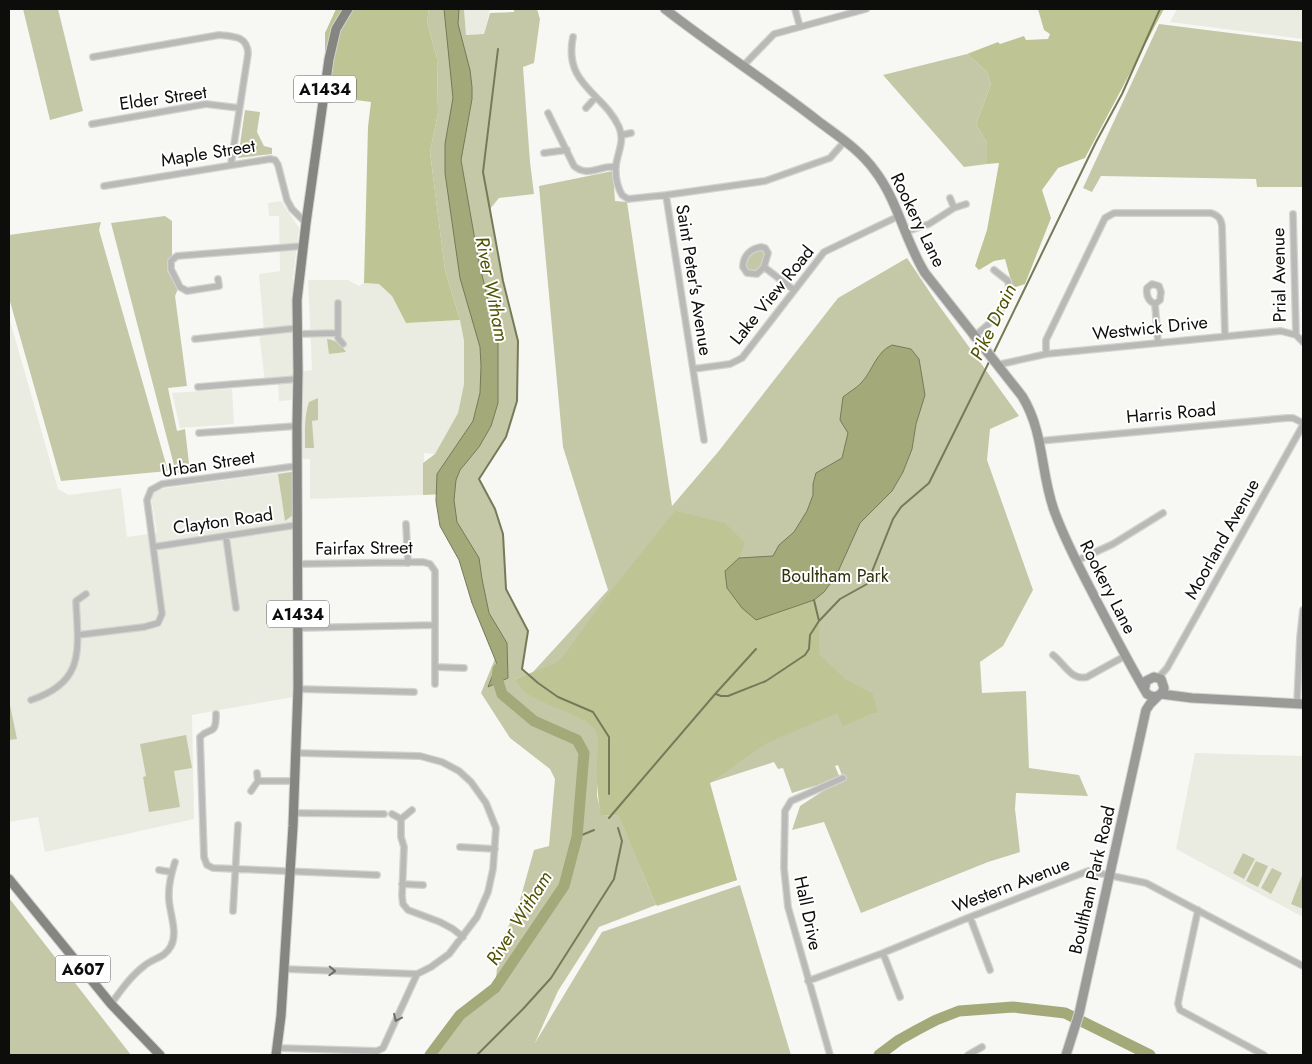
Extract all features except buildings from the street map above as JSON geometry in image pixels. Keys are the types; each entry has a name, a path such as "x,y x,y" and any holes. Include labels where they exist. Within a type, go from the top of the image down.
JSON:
{"main road":[{"name":"A1434","path":"277,1051 290,871 298,689 297,300 329,59 336,29 348,9"},
{"name":"A607","path":"9,879 111,1004 160,1055"}],"street":[{"name":"Rookery Lane","path":"665,9 707,42 845,141 861,154 881,178 916,259 924,273 1029,408 1039,441 1050,500 1076,561 1125,656 1146,690"},
{"path":"795,9 800,27"},
{"path":"743,66 774,34 866,9"},
{"path":"93,57 219,35 239,37 248,48 231,164"},
{"path":"574,37 572,45 573,59 581,81 613,115 622,135 616,167 617,183 624,198 666,195"},
{"path":"565,43 572,45"},
{"path":"586,108 595,98"},
{"name":"Elder Street","path":"92,124 206,104 239,108"},
{"path":"548,113 574,166 583,172 592,172 605,166 616,167"},
{"path":"622,135 631,133"},
{"name":"Saint Peter's Avenue","path":"704,440 666,195 765,181 830,158 845,141"},
{"path":"544,153 567,150"},
{"name":"Maple Street","path":"104,186 270,158 275,160 287,200 292,209 306,224"},
{"path":"950,198 954,208"},
{"path":"905,232 929,224 939,216 966,204"},
{"path":"1046,354 1046,340 1105,218 1114,213 1211,213 1217,215 1221,220 1222,226 1225,336"},
{"name":"Prial Avenue","path":"1293,214 1296,335"},
{"name":"Lake View Road","path":"693,369 730,364 742,358 824,252 899,216"},
{"path":"218,279 219,286 187,291 180,287 170,269 171,261 177,256 303,246"},
{"path":"761,247 765,248 768,253 764,267 756,274 750,274 744,270 743,264 748,252 761,247"},
{"path":"764,267 794,290"},
{"path":"974,337 992,322 1008,295 1008,282 994,270"},
{"path":"338,303 338,338 344,344"},
{"path":"1155,304 1158,342"},
{"path":"195,340 298,331 338,333"},
{"name":"Westwick Drive","path":"993,360 1281,331 1296,335"},
{"path":"1296,335 1303,342"},
{"path":"198,387 298,379"},
{"name":"Harris Road","path":"1039,441 1287,418 1293,418 1303,424"},
{"name":"Moorland Avenue","path":"1159,686 1167,668 1303,424"},
{"path":"199,433 297,426"},
{"name":"Urban Street","path":"153,547 147,500 152,490 162,484 297,466"},
{"path":"1076,561 1113,544 1163,513"},
{"path":"406,524 408,563"},
{"name":"Clayton Road","path":"153,547 297,525"},
{"path":"226,537 236,608"},
{"path":"78,635 144,627 158,623 162,614 153,547"},
{"name":"Fairfax Street","path":"297,564 424,562 430,564 435,571 435,684"},
{"path":"31,700 45,695 71,674 77,659 76,601 86,594"},
{"path":"1137,674 1179,697 1300,704 1300,638 1303,610"},
{"path":"298,628 435,625"},
{"path":"1053,655 1071,673 1080,678 1125,656"},
{"path":"435,667 464,668"},
{"path":"1146,681 1159,686 1152,696 1146,690 1146,681"},
{"path":"1146,710 1159,686"},
{"path":"298,689 414,692"},
{"name":"Boultham Park Road","path":"1066,1055 1079,1014 1110,875 1146,710 1146,690"},
{"path":"216,714 216,725 212,731 200,737 204,857 207,864 213,868 377,875"},
{"path":"284,969 417,974 431,967 449,954 477,917 488,892 495,849 496,828 486,803 471,782 458,771 442,762 420,756 296,754"},
{"path":"251,792 258,781 257,773"},
{"name":"Hall Drive","path":"830,1055 788,907 785,888 785,811 791,801 807,792 843,778"},
{"path":"258,781 295,781"},
{"path":"401,819 412,810"},
{"path":"293,813 384,814"},
{"path":"392,814 401,819"},
{"path":"401,819 401,837 404,847 403,904 408,910 440,922 463,937"},
{"path":"233,911 238,825"},
{"path":"460,847 495,849"},
{"path":"111,1004 130,978 146,964 164,956 172,945 174,932 169,898 171,872 175,862"},
{"path":"159,870 171,872"},
{"name":"Western Avenue","path":"808,981 1088,871 1146,883 1303,966"},
{"path":"402,884 423,884"},
{"path":"1198,910 1179,998 1180,1010 1264,1055"},
{"path":"970,917 990,970"},
{"path":"883,953 900,997"},
{"path":"277,1051 377,1051 383,1048 417,974"},
{"path":"968,1055 982,1048"}],"shaded area":[{"path":"336,9 429,9 427,22 437,58 438,113 430,152 445,270 460,320 406,323 392,296 379,284 364,283 368,127 371,102 325,96 325,33"},
{"path":"444,9 459,9 458,24 470,70 472,99 461,160 479,263 498,339 498,403 491,426 479,447 460,470 456,480 454,500 457,522 479,558 489,613 507,643 508,678 488,687 497,664 472,603 459,560 440,526 436,501 437,474 473,421 480,393 481,366 480,347 460,278 445,173 445,144 453,98"},
{"path":"464,9 490,9 484,34 466,35"},
{"path":"1038,9 1164,9 1085,158 1058,168 1042,190 1051,218 1025,284 1013,288 1005,259 994,261 979,270 975,266 987,230 999,163 987,164 987,143 976,124 991,84 987,72 967,54 998,42 1000,44 1024,36 1026,40 1048,39 1050,34 1044,30"},
{"path":"1177,9 1303,9 1303,39 1170,22"},
{"path":"281,201 299,228 293,278 293,400 279,401 278,381 265,382 259,332 264,331 259,274 280,271 279,216 269,216 268,203"},
{"path":"308,280 348,280 359,286 364,283 379,284 392,296 406,323 460,320 464,341 464,384 458,413 435,454 424,453 423,495 310,499 310,459 297,459 298,372 312,370"},
{"path":"9,317 58,489 69,495 121,488 127,537 157,533 151,497 153,490 294,471 293,697 192,715 194,819 45,852 38,817 9,822"},
{"path":"892,345 911,349 919,359 925,395 916,424 912,449 903,472 892,491 860,523 836,576 824,592 814,600 756,620 742,608 727,588 725,571 739,558 773,556 779,545 794,532 807,511 813,495 816,473 842,458 848,433 840,420 843,397 860,384 882,352"},
{"path":"232,389 234,424 180,428 172,393"},
{"path":"675,511 725,523 745,543 739,558 725,571 775,615 802,603 814,600 819,621 819,654 845,679 873,694 878,713 873,713 843,726 837,713 765,744 710,783 737,880 656,905 619,815 601,816 597,783 598,743 596,732 585,721 531,696 524,691 515,679 556,663 563,657 606,597"},
{"path":"1195,753 1303,756 1303,917 1176,849"}],"green space":[{"path":"23,9 58,9 83,111 50,120"},
{"name":"Boultham Park","path":"429,9 464,9 466,35 484,34 490,13 514,12 514,9 537,9 540,19 534,63 523,67 534,194 499,198 490,209 503,281 518,341 517,401 506,437 479,479 495,509 503,534 506,589 528,631 522,669 528,674 515,679 522,684 608,590 563,447 539,186 613,171 615,201 627,202 672,506 718,452 838,298 907,258 1019,416 990,429 987,460 1033,590 1003,646 980,662 982,693 1026,691 1029,768 1079,775 1088,796 1016,793 1015,809 1020,852 988,862 861,913 824,822 792,830 800,806 843,778 838,765 835,766 840,778 792,793 783,768 778,769 774,762 709,783 737,880 657,906 636,857 656,905 599,927 558,991 535,1043 602,932 740,885 791,1055 430,1055 460,1015 495,988 499,948 520,900 534,850 549,846 555,779 550,769 510,738 481,693 501,644 444,494 423,495 423,463 435,454 458,413 464,384 464,341 460,320 445,270 430,152 438,113 437,58 427,22","holes":["597,767 617,815 602,816 597,796"]},
{"path":"1159,24 1303,42 1303,187 1257,187 1256,179 1101,176 1092,192 1083,188"},
{"path":"967,54 987,72 991,84 976,124 987,143 987,164 964,167 883,75"},
{"path":"245,110 260,112 257,132 264,146 272,148 272,154 238,158"},
{"path":"165,216 172,221 172,255 167,270 178,289 175,296 187,386 168,388 177,431 185,429 190,472 176,473 111,223"},
{"path":"101,222 99,230 168,471 61,481 9,298 9,235"},
{"path":"762,249 764,253 763,264 756,271 750,272 746,269 746,262 753,253"},
{"path":"327,339 338,343 346,352 329,354"},
{"path":"318,398 318,420 312,421 314,448 305,448 307,408 309,402"},
{"path":"292,472 293,515 285,521 278,474"},
{"path":"9,700 17,739 9,740"},
{"path":"186,735 192,768 174,771 180,807 149,812 143,777 146,776 140,744"},
{"path":"1243,853 1255,859 1244,879 1233,873"},
{"path":"1256,861 1268,866 1258,887 1246,881"},
{"path":"1272,868 1282,873 1271,894 1261,888"},
{"path":"1303,873 1303,909 1291,904"},
{"path":"9,898 131,1055 9,1055"}],"waterway":[{"name":"Pike Drain","path":"993,354 1096,142 1122,94 1160,9"},
{"path":"498,49 483,172 503,281 518,341 517,401 506,437 479,479 495,509 503,534 506,589 528,631 522,669 558,697 593,712 609,737 609,794"},
{"name":"Pike Drain","path":"819,621 840,599 867,584 893,519 901,507 929,483 990,360"},
{"path":"716,694 728,696 766,681 805,655 809,649 810,635 819,621 814,600"},
{"path":"609,818 756,649"},
{"name":"River Witham","path":"430,1055 460,1015 495,988 564,886 577,837 584,753 577,740 534,721 502,694 497,678 498,669"},
{"path":"477,1055 551,978 614,879 622,841 618,828"},
{"path":"577,837 594,830"},
{"path":"879,1055 899,1040 917,1030 959,1011 1013,1007 1065,1013 1150,1055"}]}
